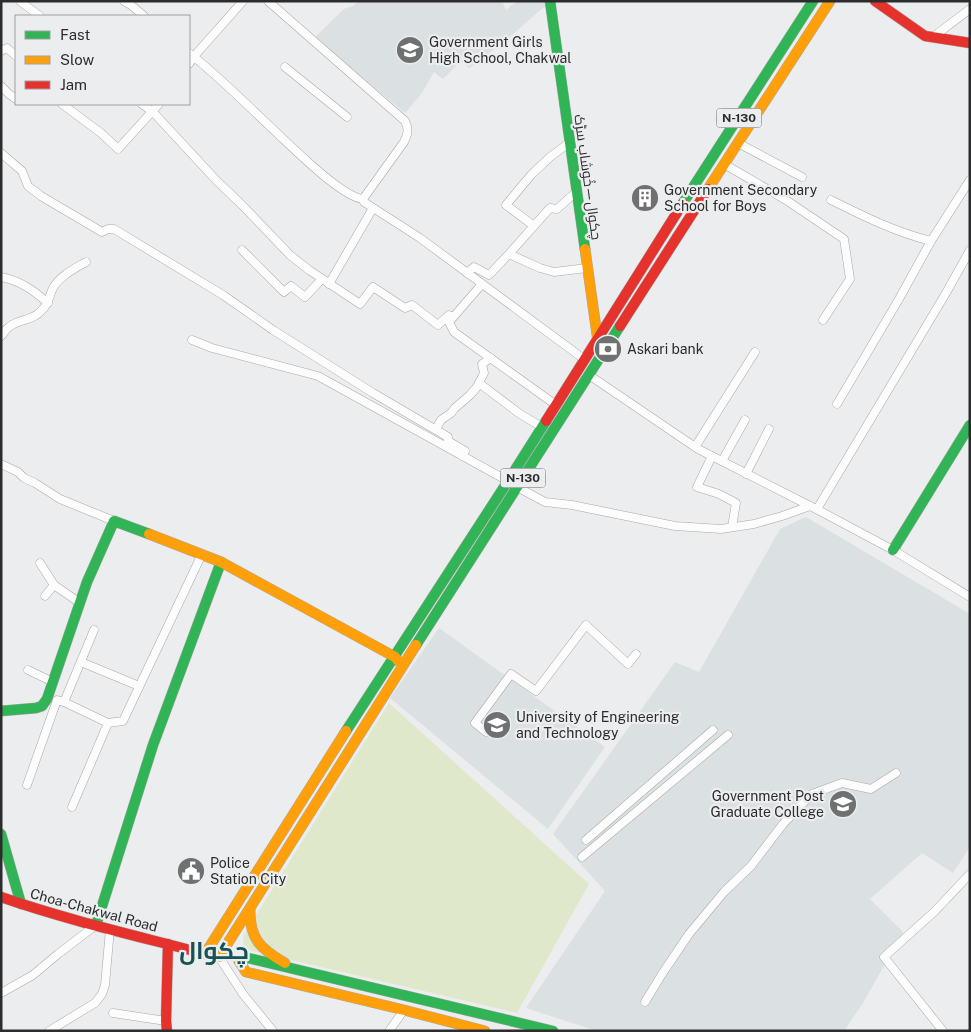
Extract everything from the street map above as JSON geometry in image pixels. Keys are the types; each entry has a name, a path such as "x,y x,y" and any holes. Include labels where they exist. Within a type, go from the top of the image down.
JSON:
{"main road":[{"name":"چکوال—خُوشاب سڑک","path":"550,1 601,356"},
{"name":"N-130","path":"219,957 402,666 513,484 542,427 597,338 813,1"},
{"name":"N-130","path":"205,954 395,657 601,356 830,1"},
{"path":"875,1 925,36 970,43"},
{"path":"664,234 674,241"},
{"path":"893,550 970,425"},
{"path":"1,711 36,708 42,706 47,699 87,582 114,521 221,562 395,657 402,666"},
{"path":"96,926 153,745 221,562"},
{"path":"1,834 21,904"},
{"name":"Choa-Chakwal Road","path":"2,899 110,930 238,961"},
{"path":"250,907 249,921 251,930 259,945 278,959 308,972"},
{"path":"167,1026 168,944"},
{"path":"484,1031 246,972 238,961 248,958 553,1031"}],"street":[{"path":"21,1 39,15"},
{"path":"124,1 143,15"},
{"path":"243,1 190,58 238,96 312,165 348,194 363,199 373,208 420,238 584,359"},
{"path":"268,1 404,121 408,127 408,134 404,142 363,199"},
{"path":"933,37 970,9"},
{"path":"1,51 7,48 15,55"},
{"path":"285,67 347,117"},
{"path":"1,86 15,97"},
{"path":"63,105 101,133 118,149 158,105"},
{"path":"143,105 153,112 275,240 296,260 329,284 360,304 373,287 404,308 412,305 438,326 449,314 453,317"},
{"path":"534,226 506,205 531,175 550,157 570,143"},
{"path":"738,143 802,177"},
{"path":"1,153 22,171 28,186 41,196 102,232 114,229 223,295 273,330 365,388 448,436 448,441 465,451 462,456"},
{"path":"724,164 786,200 844,239 850,279 822,320"},
{"path":"837,404 931,241 970,180"},
{"path":"467,273 474,267 489,275 550,208 557,209 576,192"},
{"path":"831,200 871,220 911,236 931,241"},
{"path":"329,284 373,208"},
{"path":"242,250 284,292 292,286 305,298 322,279"},
{"path":"192,340 212,348 318,376 545,502 572,505 675,526 721,529 754,524 814,508 970,250"},
{"path":"509,254 554,272 587,268"},
{"path":"1,336 10,326 35,317 48,303 53,289 61,278 86,262"},
{"path":"1,277 13,280 34,290 48,303"},
{"path":"482,284 449,322 454,332 556,405"},
{"path":"695,447 755,352"},
{"path":"436,429 441,420 470,395 484,372 482,364 491,358"},
{"path":"588,375 695,447 893,550 970,597"},
{"path":"479,383 520,414 542,427"},
{"path":"722,461 745,420"},
{"path":"746,474 768,429"},
{"path":"712,456 698,486 736,503 732,527"},
{"path":"1,464 18,472 24,478 60,498 114,521"},
{"path":"27,784 58,700 108,723 123,720 202,554"},
{"path":"40,564 54,585 80,602"},
{"path":"45,596 54,585"},
{"path":"486,732 475,723 511,674 536,690 586,625 628,664 636,654"},
{"path":"64,702 94,630"},
{"path":"80,662 139,686"},
{"path":"28,670 53,682"},
{"path":"72,807 108,723"},
{"path":"586,840 713,730"},
{"path":"582,857 728,736"},
{"path":"645,1002 690,934 724,892 751,866 783,824 812,794 842,783 871,789 896,773"},
{"path":"943,1031 884,957 934,912 970,874"},
{"path":"1,993 33,975 96,926"},
{"path":"49,1031 95,1003 102,994 105,985 110,930"},
{"path":"219,957 243,994 273,1031"},
{"path":"389,1031 404,1010"},
{"path":"114,1013 167,1026"}],"shaded area":[{"name":"Government Girls High School, Chakwal","path":"359,1 502,1 506,10 517,1 544,1 545,6 505,41 469,68 461,61 443,79 434,72 422,93 405,113 313,39 344,9 353,6"},
{"path":"806,517 970,614 970,847 953,873 922,853 870,899 903,932 863,1003 844,1031 597,1031 526,1008 605,891 553,834 675,662 699,672 780,529"},
{"path":"439,628 605,747 548,829 390,698"}],"green space":[{"path":"389,703 589,884 517,1013 244,949 243,936"}],"traffic: fast":[{"path":"550,1 585,249"},
{"path":"683,203 813,1"},
{"path":"416,645 620,326"},
{"path":"346,731 546,421"},
{"path":"893,550 970,425"},
{"path":"1,711 36,708 42,706 47,699 87,582 114,521 149,534"},
{"path":"96,925 153,745 221,562"},
{"path":"1,834 21,904"},
{"path":"239,961 248,958 553,1031"}],"traffic: slow":[{"path":"708,189 830,1"},
{"path":"585,249 598,342"},
{"path":"149,534 221,562 395,657 398,661"},
{"path":"219,957 416,645"},
{"path":"205,954 346,731"},
{"path":"250,908 252,927 258,942 269,953 285,963"},
{"path":"239,961 246,972 485,1031"}],"traffic: jam":[{"path":"875,1 925,36 970,43"},
{"path":"620,326 708,189"},
{"path":"546,421 683,203"},
{"path":"1,897 80,921 213,956"},
{"path":"167,1031 168,944"}],"place":[{"name":"Government Girls High School, Chakwal","path":"410,50"},
{"name":"Government Secondary School for Boys","path":"645,198"},
{"name":"Askari bank","path":"608,349"},
{"name":"University of Engineering and Technology","path":"497,725"},
{"name":"Government Post Graduate College","path":"843,804"},
{"name":"Police Station City","path":"191,871"}],"district":[{"name":"چکوال","path":"214,951"}]}
